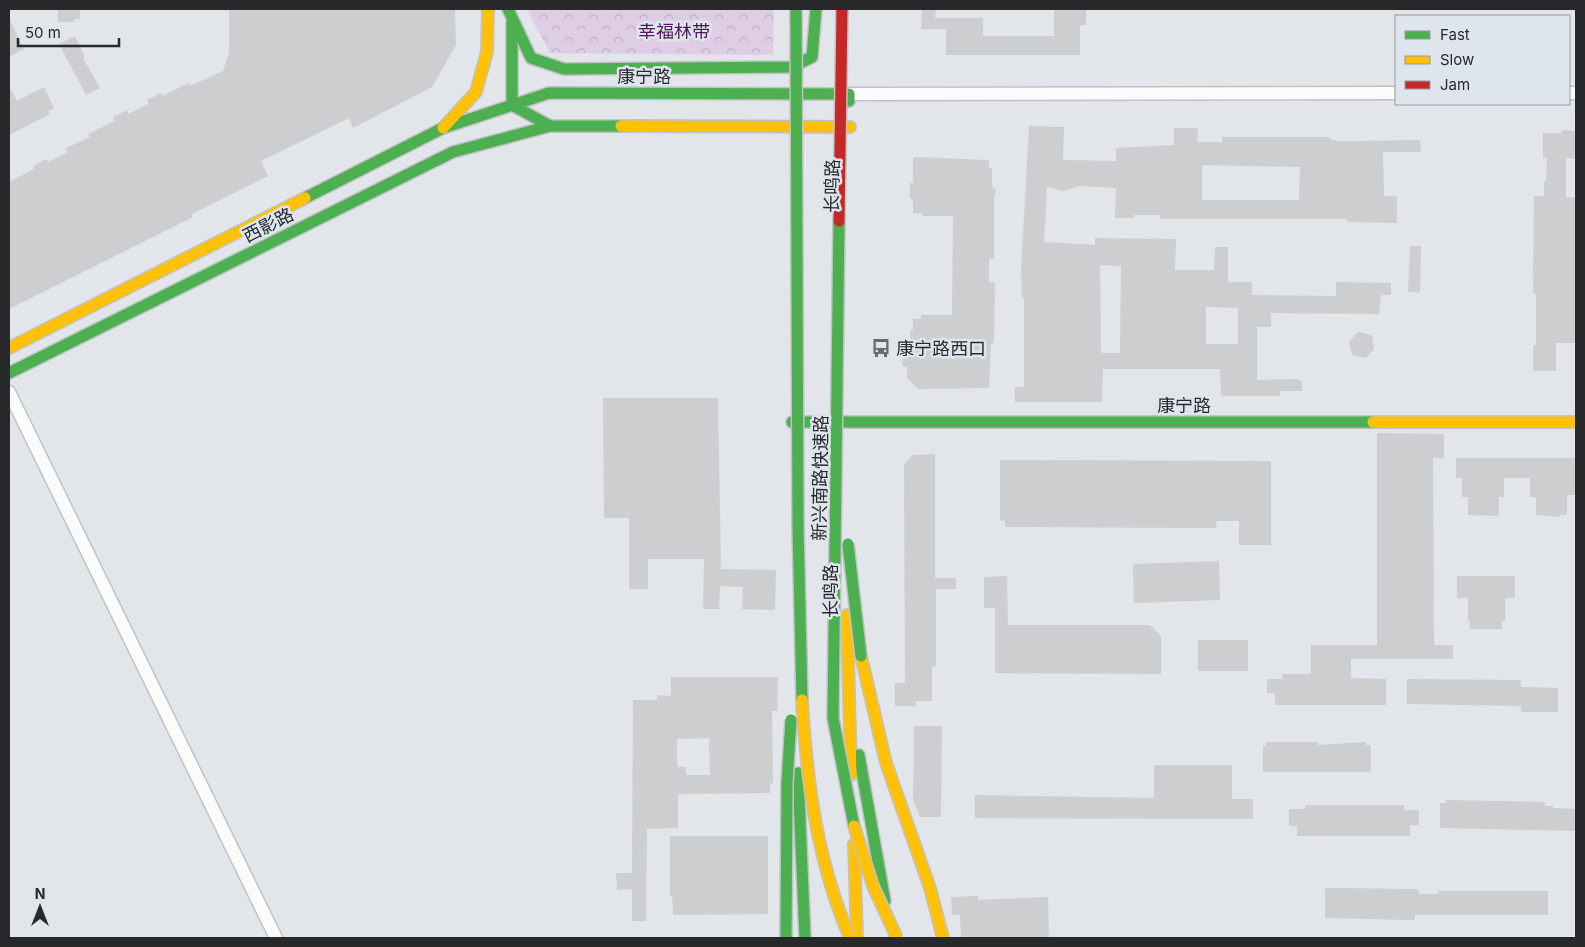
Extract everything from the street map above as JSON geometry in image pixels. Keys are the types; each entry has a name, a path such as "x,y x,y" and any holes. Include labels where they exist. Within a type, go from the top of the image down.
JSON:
{"main road":[{"path":"443,128 476,92 488,52 488,9"},
{"name":"新兴南路快速路","path":"796,9 798,618 810,804 820,861 840,919 850,938"},
{"path":"511,11 531,58 564,69 792,67 812,57 816,9"},
{"name":"新兴南路快速路","path":"842,9 834,718 844,787 864,860 881,911 897,938"},
{"name":"长鸣路","path":"852,9 849,94 847,423 848,694 857,938"},
{"path":"511,11 512,105 550,126 850,127"},
{"path":"816,21 849,94"},
{"name":"康宁路","path":"443,128 549,93 849,94"},
{"name":"长鸣路","path":"789,95 794,686 805,938"},
{"name":"西影路","path":"9,373 453,152 550,126"},
{"name":"西影路","path":"9,348 443,128"},
{"name":"康宁路","path":"792,422 1576,422"},
{"path":"838,463 861,656 886,763 930,888 943,938"},
{"path":"786,938 787,783 798,618"},
{"path":"848,694 881,872 886,938"}],"street":[{"path":"849,94 1395,93"},
{"path":"9,392 276,938"}],"green space":[{"name":"幸福林带","path":"529,9 774,9 773,55 550,53 529,14"}],"building":[{"path":"58,9 80,9 80,19 74,19 74,22 58,22"},
{"path":"229,9 455,9 456,45 432,87 353,128 349,118 261,161 268,176 192,214 193,217 9,309 9,182 34,169 33,166 46,159 48,162 68,152 66,148 90,137 88,134 115,121 113,117 127,110 128,114 149,104 147,100 161,93 162,96 189,83 190,86 223,71 229,53"},
{"path":"922,9 936,9 935,18 983,18 983,36 1054,36 1054,9 1086,9 1086,25 1080,25 1080,55 946,55 946,29 921,29"},
{"path":"9,19 24,49 9,57"},
{"path":"75,36 85,57 83,58 100,88 86,95 59,44"},
{"path":"9,86 17,101 44,87 54,108 48,111 50,114 9,135"},
{"path":"1029,126 1064,127 1063,160 1116,161 1116,148 1174,145 1174,128 1198,128 1197,142 1222,142 1222,137 1329,137 1329,139 1338,141 1420,140 1421,152 1383,152 1384,196 1397,196 1397,223 1347,222 1347,219 1160,219 1160,215 1134,215 1134,218 1115,218 1116,188 1080,186 1063,191 1047,187 1044,242 1095,245 1095,238 1176,239 1175,270 1214,270 1215,247 1228,247 1228,282 1252,282 1252,295 1336,296 1336,282 1391,283 1391,295 1381,295 1379,314 1271,313 1271,327 1257,327 1257,380 1296,379 1302,381 1302,391 1280,391 1280,396 1221,396 1220,369 1103,369 1102,402 1015,402 1015,387 1024,387 1024,298 1022,298 1021,271","holes":["1202,165 1300,167 1299,200 1202,200","1100,265 1121,266 1120,353 1101,353","1206,307 1238,308 1238,344 1206,344"]},
{"path":"1562,130 1576,131 1576,159 1566,158 1566,197 1576,197 1576,343 1556,343 1556,371 1533,371 1533,345 1536,345 1536,294 1533,294 1534,196 1544,196 1547,158 1543,158 1543,133 1562,133"},
{"path":"913,157 989,160 989,168 992,168 992,187 996,189 994,200 994,259 989,259 989,282 995,282 994,337 993,344 991,344 989,388 918,389 907,378 907,367 902,366 903,353 910,353 910,330 913,330 913,319 921,319 921,315 952,315 953,216 922,216 922,213 913,213 913,199 910,199 910,183 913,183"},
{"path":"1410,246 1421,246 1420,293 1408,292"},
{"path":"1358,332 1372,335 1374,349 1366,358 1352,355 1349,342"},
{"path":"603,398 718,398 721,569 776,570 775,610 742,609 743,587 720,586 719,609 703,609 704,559 648,559 648,589 629,589 629,518 604,518"},
{"path":"1377,433 1444,434 1444,458 1433,458 1434,645 1453,645 1453,659 1351,659 1351,678 1386,679 1386,705 1275,705 1275,693 1267,693 1267,679 1282,679 1282,674 1311,674 1311,645 1377,645"},
{"path":"935,454 935,578 956,578 956,589 936,589 936,666 932,667 932,701 916,701 916,706 895,706 895,683 905,683 904,464 913,455"},
{"path":"1456,458 1575,458 1575,495 1567,495 1567,515 1560,515 1560,517 1536,515 1536,497 1530,497 1530,478 1504,478 1504,497 1499,497 1499,516 1468,515 1468,497 1462,497 1462,478 1456,478"},
{"path":"1000,460 1271,461 1271,545 1239,545 1239,521 1217,521 1216,528 1005,527 1005,521 1000,520"},
{"path":"1219,561 1220,600 1134,603 1133,564"},
{"path":"1007,576 1008,625 1150,625 1161,636 1161,674 995,673 995,608 984,608 984,577"},
{"path":"1457,576 1515,576 1515,598 1505,598 1505,621 1502,621 1502,629 1470,629 1468,598 1457,598"},
{"path":"1198,640 1248,640 1248,671 1198,671"},
{"path":"671,677 778,677 777,711 772,711 773,783 770,783 770,793 678,794 678,828 647,829 646,921 632,921 632,889 617,890 616,873 632,873 633,700 657,700 657,695 671,696","holes":["709,738 710,775 686,775 686,767 677,767 677,739"]},
{"path":"1407,679 1521,680 1521,687 1558,688 1558,712 1521,712 1521,706 1407,704"},
{"path":"914,726 942,726 941,817 920,817 913,799"},
{"path":"1266,742 1318,742 1318,745 1366,742 1366,745 1371,745 1371,772 1263,772 1263,746 1266,746"},
{"path":"1154,765 1232,765 1232,799 1253,799 1253,819 975,818 975,795 1154,798"},
{"path":"1446,800 1545,802 1545,806 1553,806 1553,808 1576,809 1576,831 1440,828 1440,803 1446,803"},
{"path":"1305,805 1404,805 1404,810 1419,810 1419,825 1410,825 1410,836 1297,836 1297,826 1289,826 1289,809 1305,809"},
{"path":"670,836 768,836 768,914 673,915 672,896 670,896"},
{"path":"1325,888 1416,889 1419,890 1419,894 1438,894 1438,891 1548,891 1548,915 1415,915 1415,920 1325,918"},
{"path":"978,896 978,900 1048,897 1049,938 961,938 960,915 952,915 951,897"}],"traffic: fast":[{"path":"508,9 531,58 564,69 792,67 812,57 816,9"},
{"path":"796,9 798,526 802,700"},
{"path":"512,22 512,105 550,126"},
{"path":"305,198 443,128 549,93 849,94 849,101"},
{"path":"9,373 453,152 550,126 621,126"},
{"path":"839,221 833,718 854,826"},
{"path":"792,422 1373,422"},
{"path":"848,544 861,656"},
{"path":"786,938 787,783 791,720"},
{"path":"859,755 885,901"},
{"path":"798,773 805,938"}],"traffic: slow":[{"path":"443,128 476,92 487,52 488,9"},
{"path":"621,126 850,127"},
{"path":"9,348 305,198"},
{"path":"1373,422 1576,422"},
{"path":"847,615 851,775"},
{"path":"861,656 886,763 930,888 943,938"},
{"path":"802,700 807,761 822,851 829,880 850,938"},
{"path":"854,826 873,886 897,938"},
{"path":"854,844 857,938"}],"traffic: jam":[{"path":"839,221 842,9"}],"place":[{"name":"康宁路西口","path":"881,348"}]}
